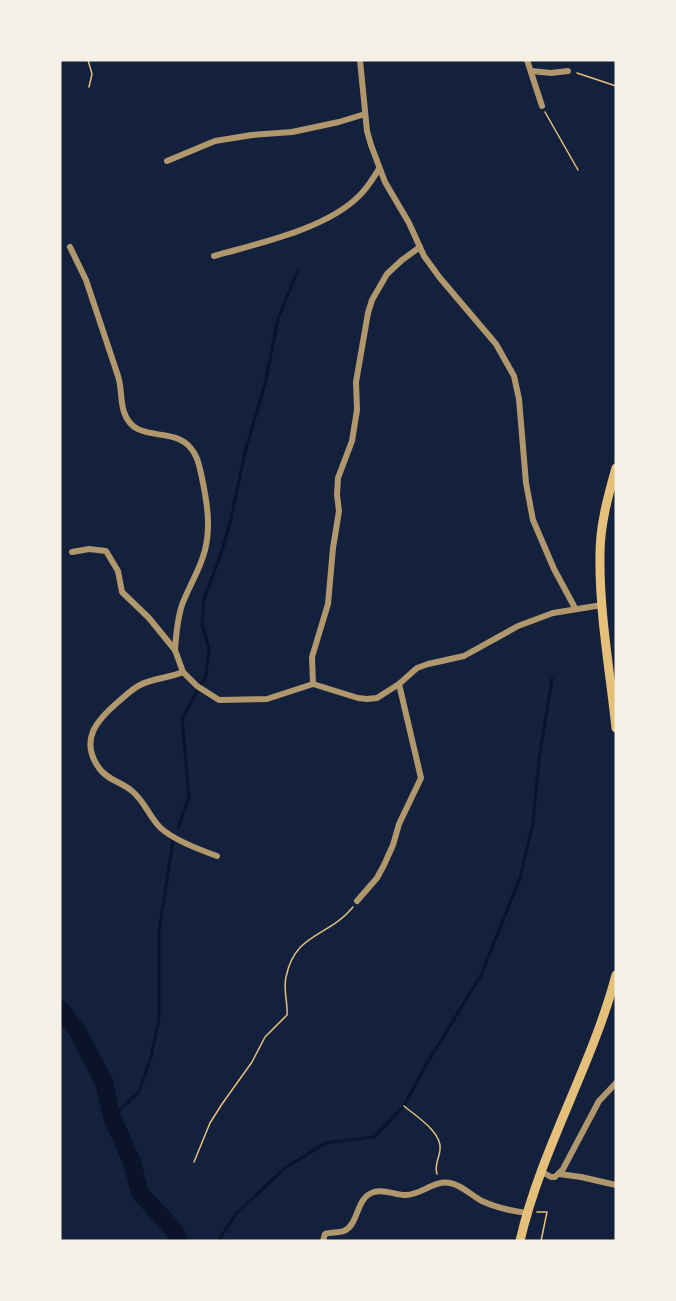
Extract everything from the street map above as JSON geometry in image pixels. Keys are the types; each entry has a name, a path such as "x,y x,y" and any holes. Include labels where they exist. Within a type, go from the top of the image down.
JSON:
{"main road":[{"path":"616,468 605,511 600,544 602,605 614,692 616,729"},
{"path":"520,1241 527,1213 599,1030 616,975"}],"street":[{"path":"360,60 365,114 371,145 379,169 420,247 440,278 496,344 510,366 519,399 526,483 533,520 554,569 575,608"},
{"path":"527,60 542,106"},
{"path":"531,71 551,73 568,71"},
{"path":"167,161 215,141 292,132 365,114"},
{"path":"214,256 308,227 332,217 358,197 379,169"},
{"path":"70,247 86,280 122,386 123,411 127,419 142,433 168,435 179,439 187,444 198,458 207,505 206,543 199,568 178,618 175,650"},
{"path":"313,684 312,657 327,604 339,511 338,478 352,441 357,410 356,382 368,313 372,300 387,274 420,247"},
{"path":"72,552 89,549 106,551 118,571 122,592 149,618 175,650 183,672 196,686 219,700 267,699 313,684 367,699 377,698 399,684 417,668 465,656 518,626 553,613 602,605"},
{"path":"183,672 147,682 128,693 98,722 92,732 91,748 99,769 132,791 142,801 158,826 197,849 217,856"},
{"path":"357,901 377,878 384,865 399,824 421,778 399,684"},
{"path":"559,1174 599,1101 616,1083"},
{"path":"542,1172 551,1177 559,1174 616,1185"},
{"path":"323,1241 324,1235 341,1232 348,1227 354,1220 361,1201 372,1192 387,1191 407,1195 441,1183 455,1184 482,1201 500,1208 527,1213"}],"path":[{"path":"88,60 92,74 89,87"},
{"path":"568,71 616,86"},
{"path":"542,106 578,170"},
{"path":"194,1162 210,1123 252,1062 265,1036 287,1015 286,976 293,957 308,939 336,924 357,901"},
{"path":"404,1106 432,1131 440,1142 441,1149 435,1167 441,1183"},
{"path":"541,1212 547,1212 541,1241"}],"waterway":[{"path":"178,828 189,796 182,719 206,675 209,649 202,624 204,599 231,519 245,452 265,384 278,319 298,270"},
{"path":"218,1241 236,1214 286,1167 326,1143 374,1137 404,1106 426,1065 481,975 520,878 533,823 539,760 552,679"},
{"path":"112,1117 139,1092 151,1057 159,1018 159,931 173,841"},
{"path":"60,1009 78,1032 104,1082 112,1117 132,1162 140,1193 174,1230 179,1241"}]}
